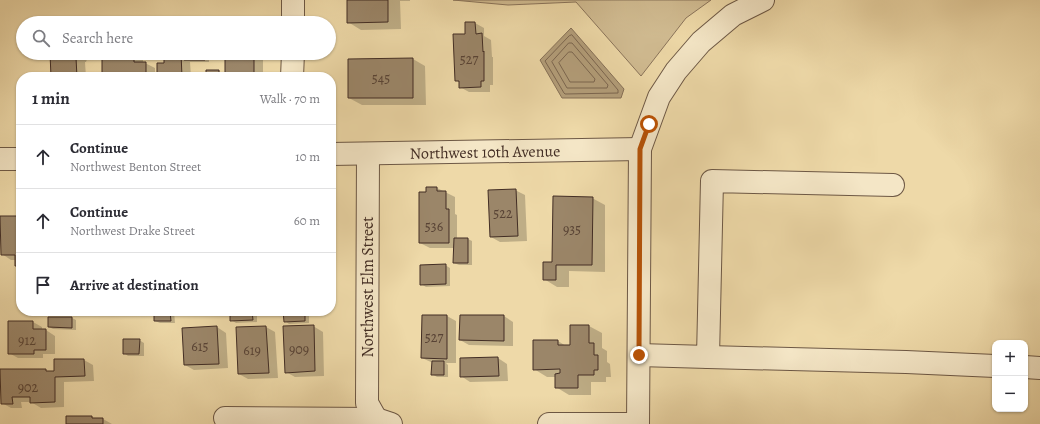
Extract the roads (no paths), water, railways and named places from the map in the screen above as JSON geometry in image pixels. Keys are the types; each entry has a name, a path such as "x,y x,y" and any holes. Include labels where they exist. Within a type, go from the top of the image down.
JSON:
{"street":[{"path":"293,0 293,16"},
{"path":"549,424 638,424 640,149 660,97 676,71 701,42 733,15 764,0"},
{"path":"292,60 292,72"},
{"name":"Northwest 10th Avenue","path":"336,154 640,149"},
{"name":"Northwest Elm Street","path":"368,154 367,403 383,422"},
{"path":"0,159 16,159"},
{"path":"708,357 712,181 893,185"},
{"path":"639,355 992,366"},
{"path":"1028,367 1040,368"},
{"path":"225,418 383,422"}],"water":[{"path":"571,28 624,89 621,98 562,98 540,60"}]}
